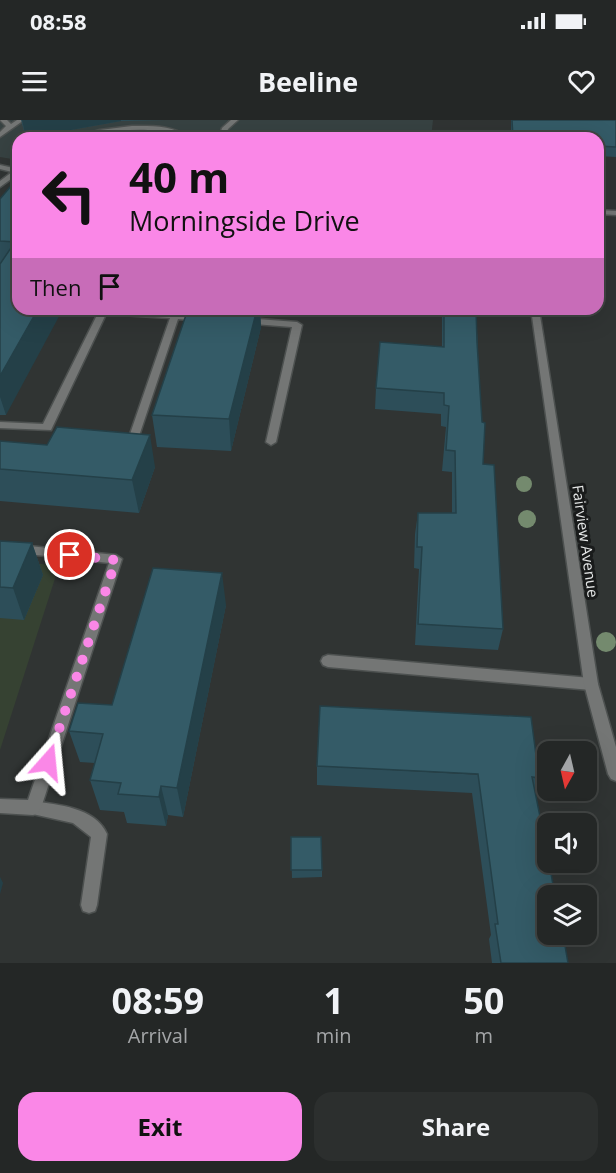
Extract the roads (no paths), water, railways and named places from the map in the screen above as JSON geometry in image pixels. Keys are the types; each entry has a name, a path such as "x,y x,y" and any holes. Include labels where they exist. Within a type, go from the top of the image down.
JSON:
{"street":[{"path":"2,133 9,123 3,120"},
{"path":"2,133 21,120"},
{"path":"224,132 225,128 235,120"},
{"path":"96,132 146,127 177,132"},
{"path":"0,185 12,176"},
{"path":"0,425 46,428 101,315"},
{"path":"161,315 208,319"},
{"name":"Fairview Avenue","path":"536,315 591,684 616,774"},
{"path":"134,437 175,316"},
{"path":"231,320 297,325 271,442"},
{"path":"0,547 116,560 33,808"},
{"path":"328,661 591,684"},
{"path":"0,806 33,808 77,816 99,834 89,905"}]}
